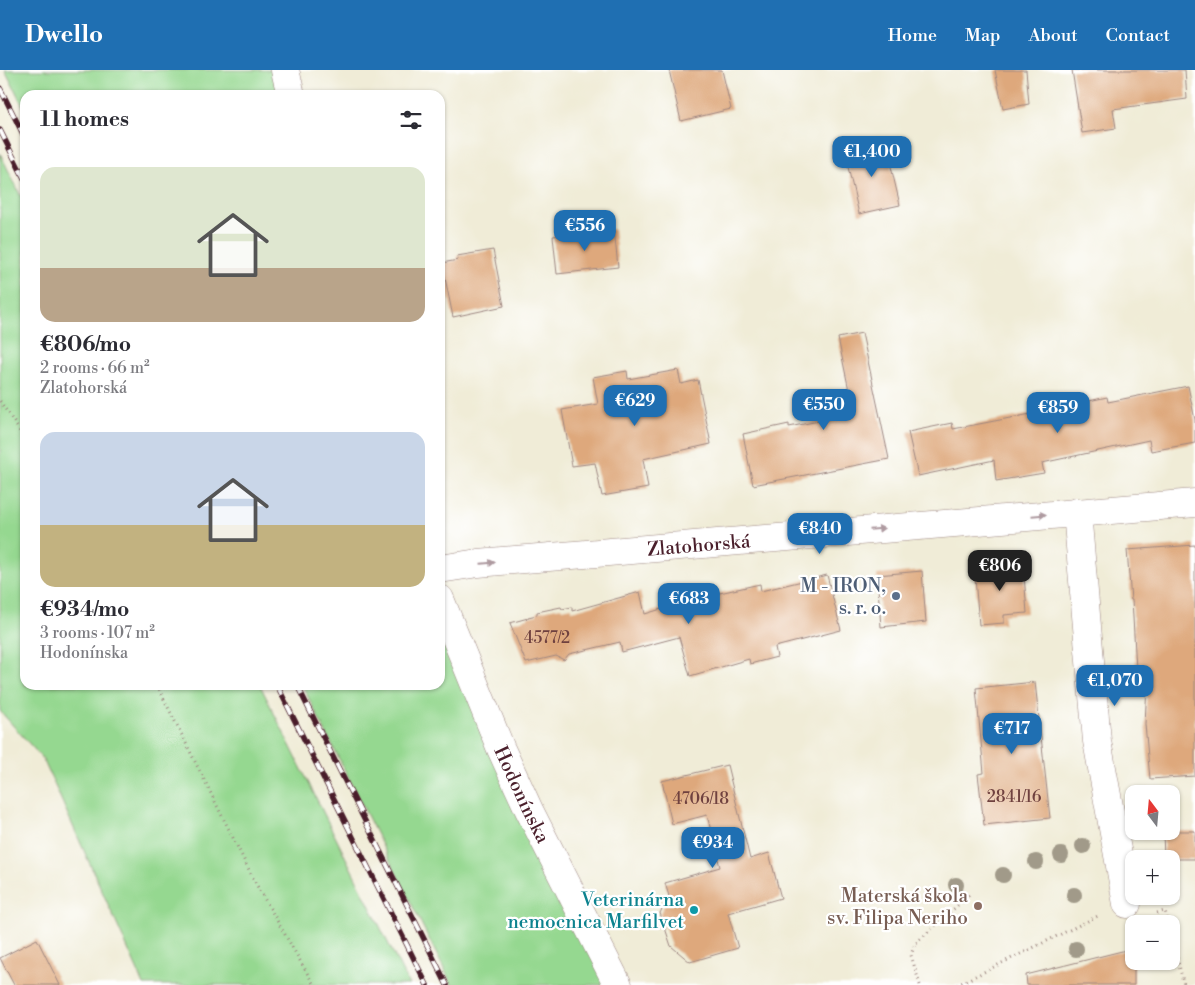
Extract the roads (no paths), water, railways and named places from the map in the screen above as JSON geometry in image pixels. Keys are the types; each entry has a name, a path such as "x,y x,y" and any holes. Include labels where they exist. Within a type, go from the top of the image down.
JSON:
{"street":[{"path":"285,70 290,90"},
{"name":"Zlatohorská","path":"445,567 478,563 1195,503"},
{"path":"1077,512 1096,740 1117,908"},
{"name":"Hodonínska","path":"445,612 500,749 618,985"}],"railway":[{"path":"0,88 20,128"},
{"path":"0,130 20,170"},
{"path":"280,690 427,985"},
{"path":"300,690 447,985"}],"place":[{"name":"M - IRON, s. r. o.","path":"896,596"},
{"name":"Materská škola sv. Filipa Neriho","path":"978,906"},
{"name":"Veterinárna nemocnica Marfilvet","path":"694,910"}]}
